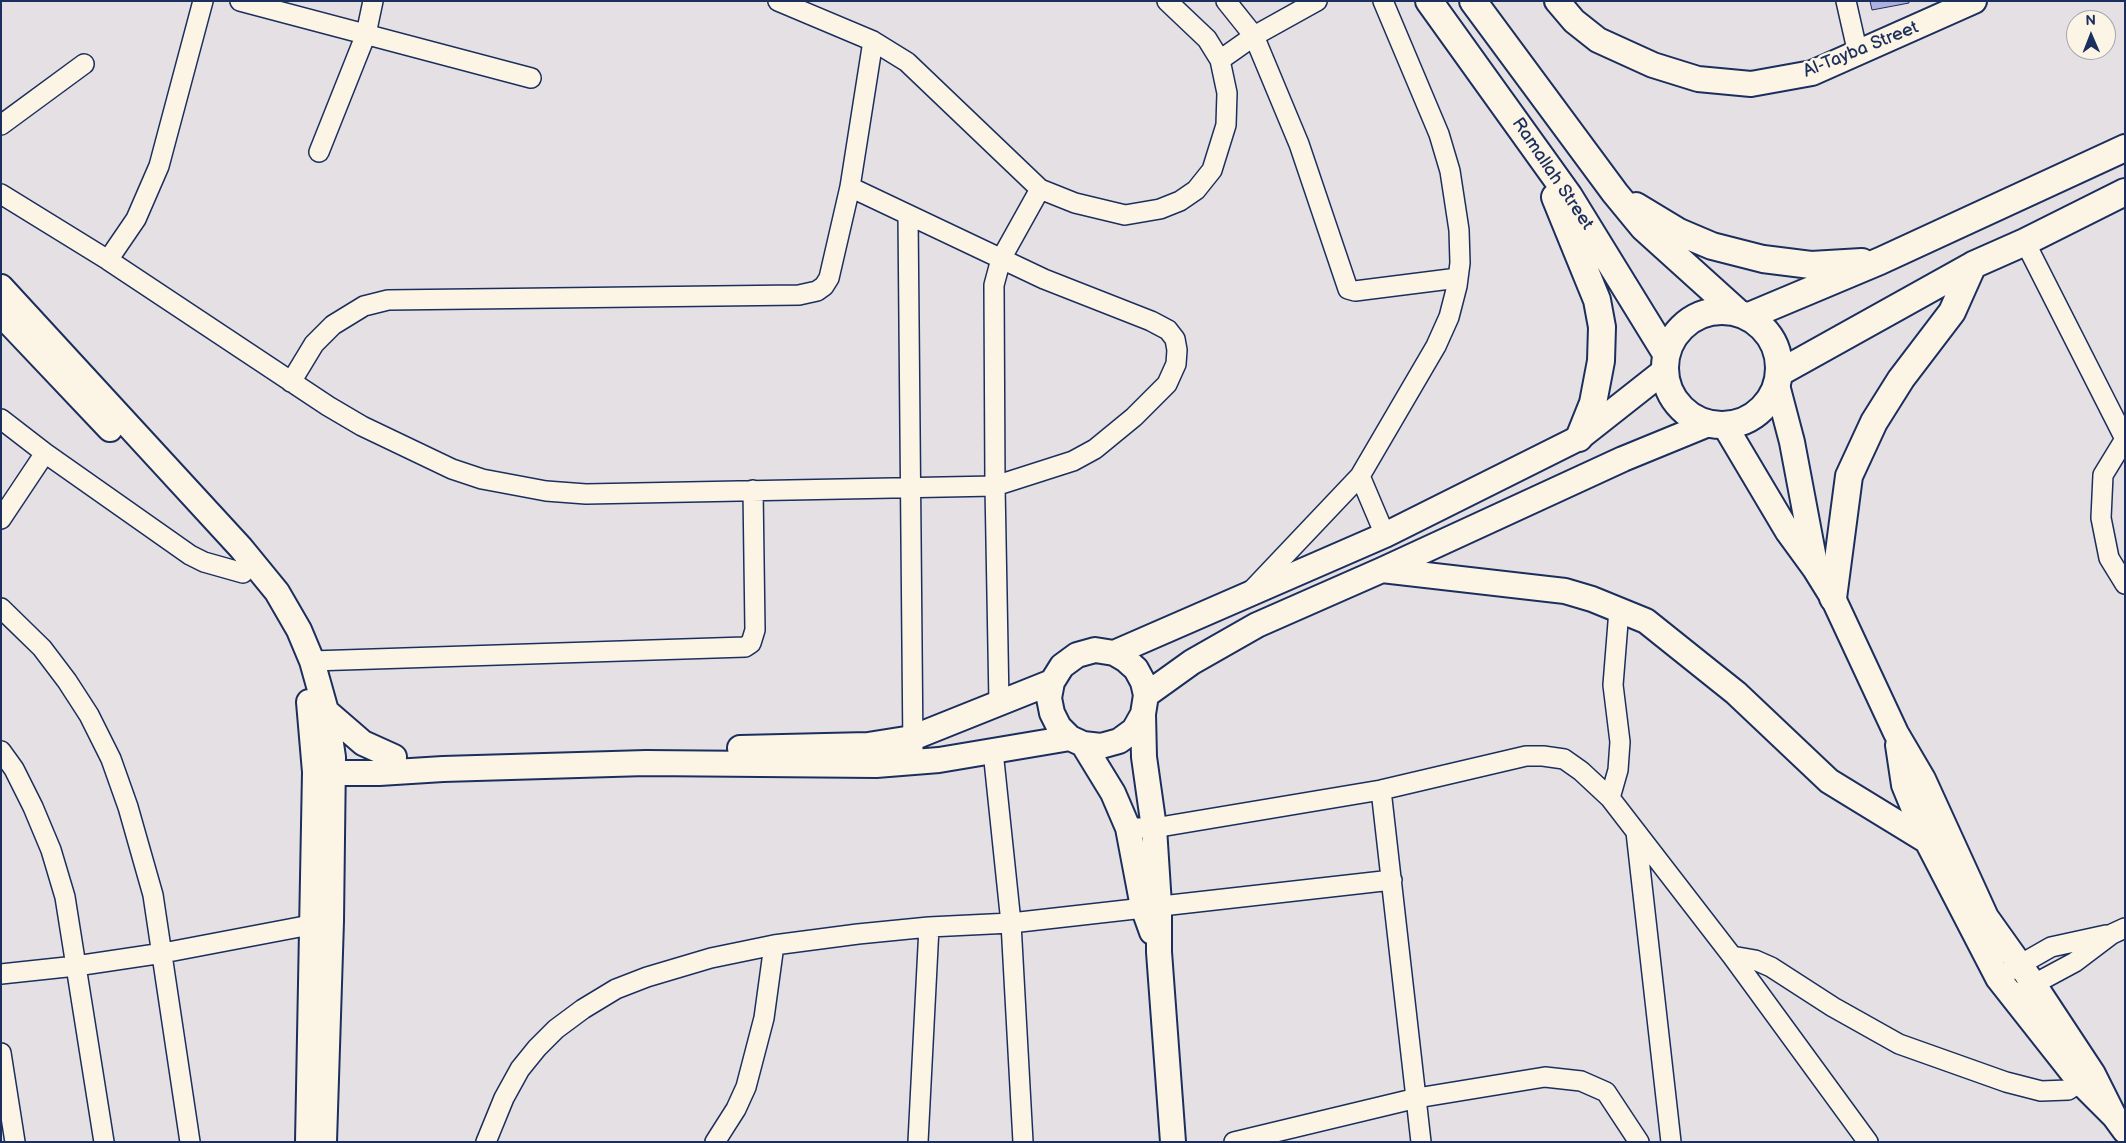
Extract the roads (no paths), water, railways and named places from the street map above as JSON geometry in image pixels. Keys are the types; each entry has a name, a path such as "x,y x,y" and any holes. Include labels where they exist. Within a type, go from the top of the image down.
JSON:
{"main road":[{"name":"Ramallah Street","path":"1429,1 1569,196 1664,362"},
{"name":"Ramallah Street","path":"1473,1 1615,193 1661,245 1742,314"},
{"path":"1534,146 1596,300 1602,327 1602,361 1598,382 1593,403 1579,438"},
{"path":"1742,314 1762,327 1770,340 1776,355 1778,379 1770,400 1758,412 1746,420 1716,426 1686,413 1675,401 1667,386 1664,362 1672,338 1683,326 1695,318 1713,312 1742,314 1880,261 2125,148"},
{"path":"1778,379 1973,264 2025,242 2125,192"},
{"path":"1615,193 1679,232 1712,246 1763,260 1812,265 1880,261"},
{"path":"1833,598 1849,476 1874,422 1901,379 1952,312 1973,264"}],"street":[{"path":"108,260 136,219 159,166 202,1"},
{"path":"240,1 531,78"},
{"path":"319,152 366,34 373,1"},
{"path":"778,1 872,41 907,62 1040,189 1075,203 1125,215 1160,209 1180,202 1196,190 1212,170 1226,125 1227,93 1220,60 1207,40 1167,1"},
{"path":"1226,1 1254,36 1299,144 1348,289 1355,292 1458,278"},
{"path":"1220,60 1254,36 1317,1"},
{"path":"1248,594 1360,476 1436,346 1449,317 1458,278 1459,230 1450,171 1439,134 1383,1"},
{"name":"Al-Tayba Street","path":"1556,1 1574,21 1598,40 1653,65 1698,79 1751,84 1812,74 1974,1"},
{"path":"1846,1 1858,54"},
{"path":"291,382 314,344 333,325 364,306 388,300 799,296 818,291 829,278 850,187 872,41"},
{"path":"1,125 84,64"},
{"path":"1,194 108,260 328,406 396,443 452,469 482,479 546,491 586,494 994,486 1073,461 1095,449 1134,417 1167,384 1176,364 1177,350 1175,340 1168,330 1151,321 1044,279 850,187"},
{"path":"999,703 994,486 994,285 1001,259 1040,189"},
{"path":"1,212 21,205"},
{"path":"908,215 913,762"},
{"path":"2025,242 2125,439 2103,475 2101,518 2109,558 2125,584"},
{"path":"1,287 234,541 277,592 299,630 312,662 326,711 322,923 324,1142"},
{"path":"1,314 243,573 272,608 290,640 302,671 332,805 322,923 308,1142"},
{"path":"1114,653 1385,535 1579,438 1664,362"},
{"path":"1778,379 1816,568"},
{"path":"1,419 45,453 190,555 204,562 243,573"},
{"path":"332,805 357,782 386,765 443,769 646,763 876,765 1077,741 1101,746 1119,741 1134,730 1144,705 1192,662 1257,625 1382,570 1622,459 1716,426 1788,532 1816,568 1833,598 1896,733 1924,779 1986,917 2093,1074 2119,1123"},
{"path":"1,519 45,453"},
{"path":"1360,476 1385,535"},
{"path":"312,662 745,647 751,643 755,630 753,490"},
{"path":"1382,570 1565,591 1646,621 1728,687 1829,781 1927,841"},
{"path":"1,608 42,648 68,681 89,715 111,759 128,807 153,895 190,1142"},
{"path":"1610,798 1618,770 1620,742 1614,685 1619,610"},
{"path":"1151,906 1154,828 1144,757 1143,682 1136,669 1126,660 1114,653 1095,650 1077,655 1062,666 1052,682 1049,698 1052,713 1059,727 1077,741 1113,794 1128,828 1151,906 1159,952 1174,1142"},
{"path":"324,765 386,765 868,745 912,738 1052,682"},
{"path":"326,711 386,765"},
{"path":"1896,733 1904,785 1927,841 1998,978 2080,1082 2119,1123"},
{"path":"1,751 23,786 51,850 65,897 104,1142"},
{"path":"993,751 1011,923 1023,1142"},
{"path":"1128,828 1154,828 1381,790 1526,756 1564,759 1581,771 1610,798 1732,956 1868,1142"},
{"path":"1381,790 1421,1142"},
{"path":"1636,831 1671,1142"},
{"path":"486,1142 504,1098 520,1070 537,1048 556,1029 616,990 647,977 711,958 774,945 929,927 1011,923 1392,880"},
{"path":"1,974 76,966 162,953 322,923"},
{"path":"918,1142 929,927"},
{"path":"1998,978 2026,974 2075,962 2118,931"},
{"path":"715,1142 736,1109 746,1087 764,1018 774,945"},
{"path":"1732,956 1755,960 1771,968 1833,1007 1898,1044 2006,1082 2041,1091 2068,1090 2080,1082"},
{"path":"2013,996 2026,974"},
{"path":"1,1053 15,1142"},
{"path":"1234,1142 1417,1098 1544,1077 1581,1081 1606,1092 1640,1142"}]}
